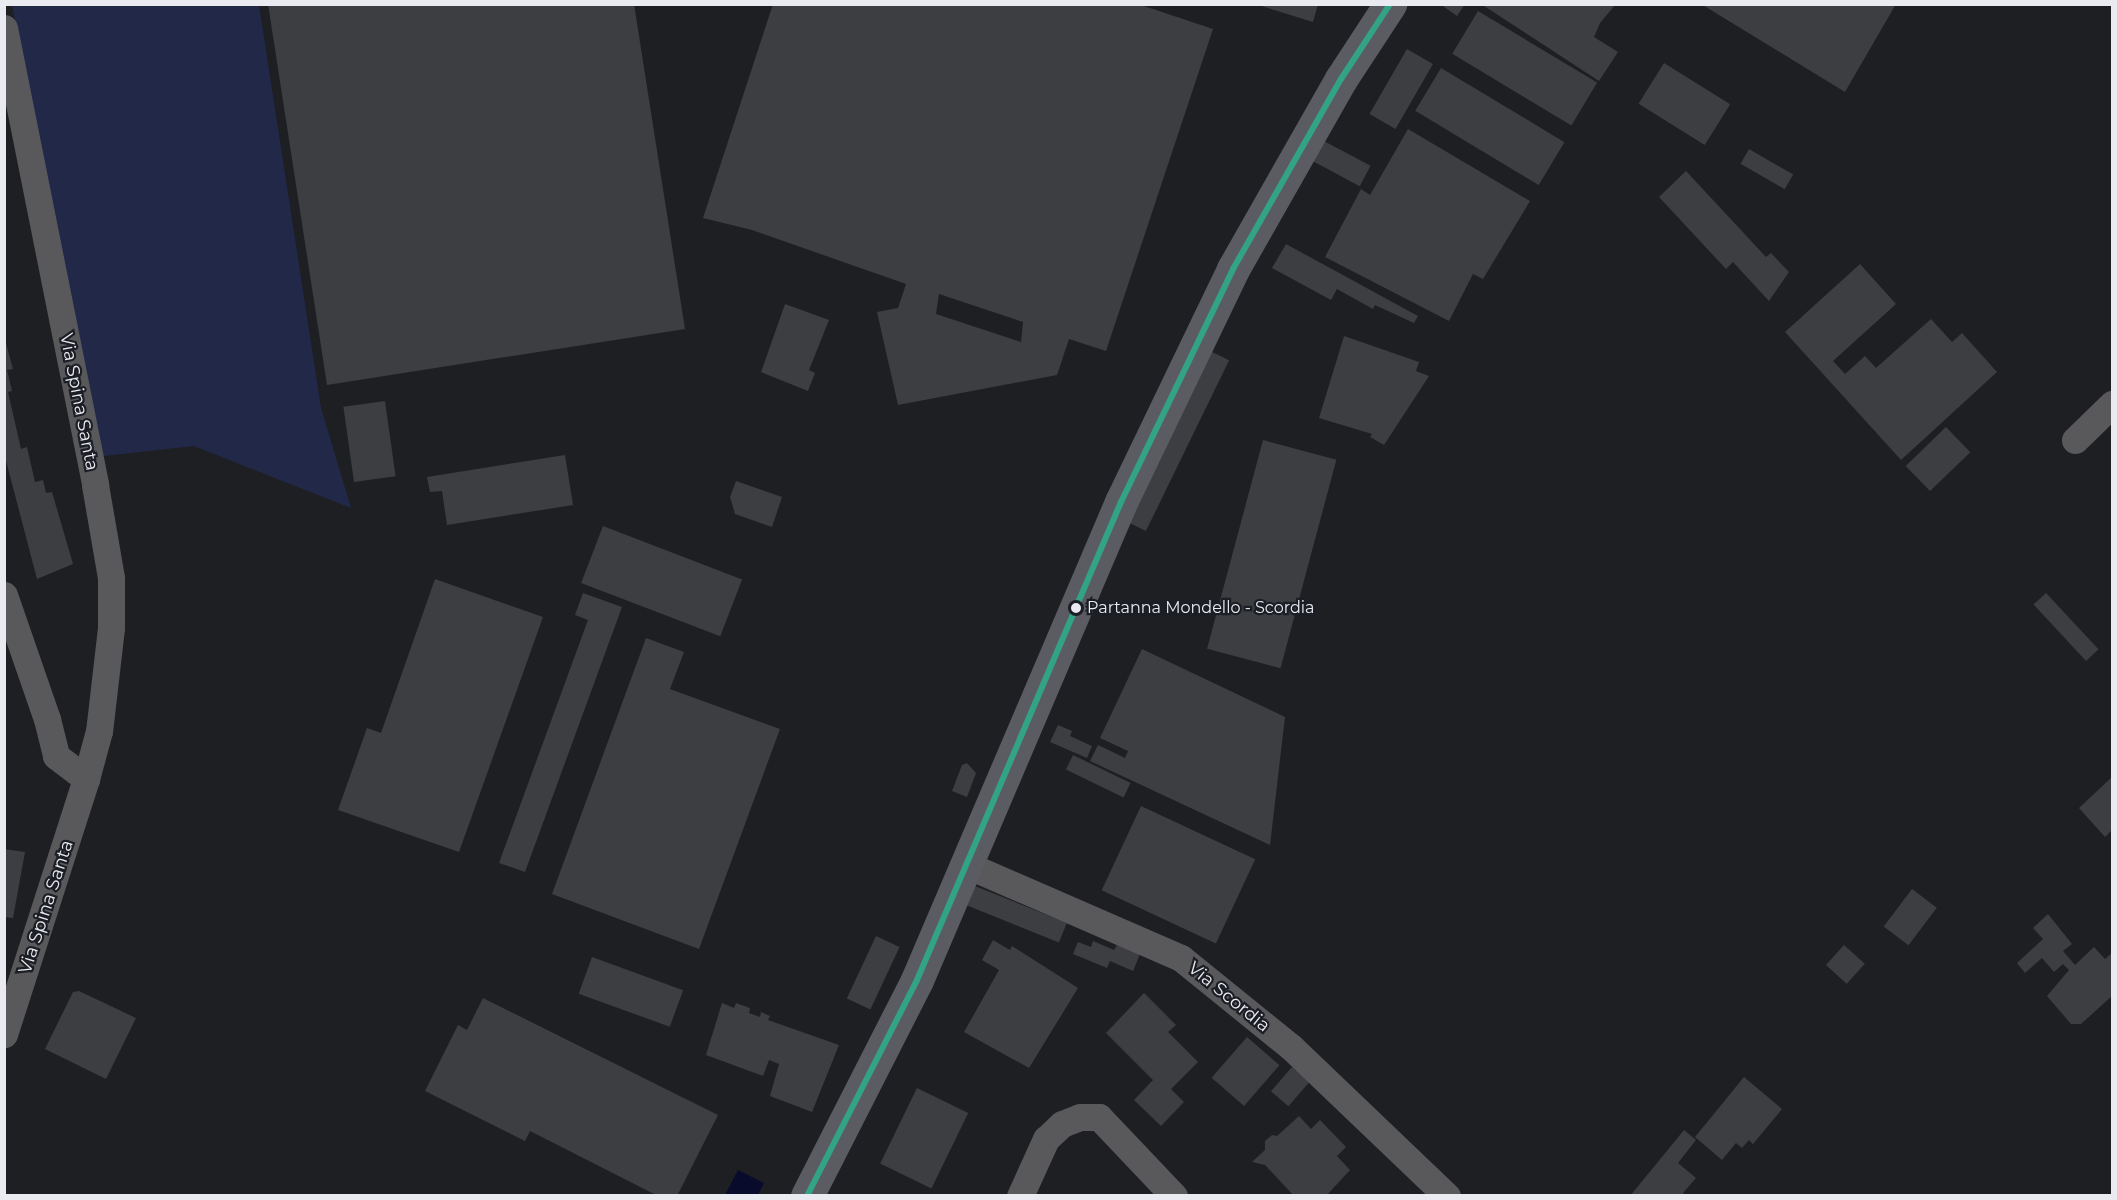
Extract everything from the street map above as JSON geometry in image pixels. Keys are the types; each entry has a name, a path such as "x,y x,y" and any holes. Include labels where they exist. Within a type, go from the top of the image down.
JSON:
{"main road":[{"path":"807,1196 917,980 1121,502 1233,269 1341,79 1390,4"}],"street":[{"name":"Via Spina Santa","path":"4,28 111,578 107,673 86,779 4,1034"},
{"path":"2075,440 2112,404"},
{"path":"4,595 47,718 56,756 86,779"},
{"name":"Via Scordia","path":"967,865 1181,958 1291,1047 1446,1196"},
{"path":"1020,1196 1046,1139 1062,1124 1080,1117 1099,1118 1174,1196"}],"shaded area":[{"path":"12,5 259,5 321,408 351,508 194,446 103,456"},
{"path":"738,1170 764,1183 758,1195 725,1195"}],"building":[{"path":"268,4 634,4 685,329 327,385"},
{"path":"773,4 1138,4 1213,29 1106,351 1069,339 1057,375 898,405 877,312 898,308 906,284 752,230 703,218","holes":["939,294 1023,322 1021,342 936,314"]},
{"path":"1255,4 1318,4 1313,22"},
{"path":"1440,4 1465,4 1457,16"},
{"path":"1481,4 1616,4 1600,23 1594,37 1618,52 1599,81"},
{"path":"1701,4 1896,4 1845,92"},
{"path":"1478,11 1597,83 1571,125 1452,54"},
{"path":"1407,49 1433,64 1395,129 1370,114"},
{"path":"1664,63 1730,104 1705,145 1639,104"},
{"path":"1441,68 1564,142 1539,185 1415,111"},
{"path":"1408,129 1530,201 1483,279 1473,274 1449,321 1325,257 1361,189 1370,195"},
{"path":"1322,140 1371,166 1360,186 1311,160"},
{"path":"1749,149 1793,175 1785,189 1740,164"},
{"path":"1686,171 1766,257 1771,253 1789,272 1769,301 1733,262 1726,269 1659,197"},
{"path":"1286,244 1418,316 1414,323 1375,305 1373,309 1337,289 1331,300 1272,268"},
{"path":"1860,264 1896,304 1833,361 1845,374 1865,356 1876,368 1931,319 1952,342 1962,333 1997,372 1901,460 1785,332"},
{"path":"785,304 829,320 809,370 815,373 808,391 761,372"},
{"path":"4,336 13,369 7,370 12,391 8,392 21,449 27,447 35,482 43,480 46,493 52,492 73,564 37,579 4,453"},
{"path":"1344,336 1419,362 1416,371 1429,376 1384,445 1370,437 1372,434 1319,418"},
{"path":"1204,348 1229,360 1146,531 1121,519"},
{"path":"385,401 396,476 354,482 343,407"},
{"path":"1946,427 1970,452 1930,491 1906,466"},
{"path":"1263,440 1336,460 1281,668 1207,649"},
{"path":"565,455 573,505 447,525 442,491 430,492 427,477"},
{"path":"736,481 782,497 772,527 735,514 730,497"},
{"path":"603,526 742,579 720,636 581,583"},
{"path":"435,579 543,617 459,852 338,810 367,728 381,733"},
{"path":"583,593 622,607 525,872 499,863 588,620 575,615"},
{"path":"2046,593 2099,649 2086,661 2034,605"},
{"path":"646,638 684,652 670,689 780,729 699,949 552,894"},
{"path":"1142,649 1285,717 1270,845 1090,761 1098,745 1125,758 1128,751 1100,738"},
{"path":"1058,725 1072,731 1070,736 1092,746 1087,758 1050,742"},
{"path":"1073,755 1131,783 1124,797 1066,769"},
{"path":"967,763 976,773 967,797 952,791 962,765"},
{"path":"2112,777 2112,830 2105,837 2079,808"},
{"path":"1141,806 1255,859 1216,944 1102,890"},
{"path":"4,849 25,852 13,918 4,917"},
{"path":"975,886 1067,923 1059,943 967,905"},
{"path":"1912,889 1937,908 1908,945 1884,927"},
{"path":"2048,914 2072,944 2063,951 2075,965 2094,947 2105,959 2112,953 2112,996 2081,1024 2071,1024 2047,996 2069,970 2063,964 2054,972 2042,958 2025,973 2017,963 2043,939 2033,928"},
{"path":"876,936 900,947 870,1010 847,999"},
{"path":"993,940 1010,950 1012,946 1078,988 1029,1068 964,1032 999,970 982,960"},
{"path":"1093,941 1114,950 1117,945 1140,954 1133,971 1110,961 1107,968 1073,954 1078,942 1091,947"},
{"path":"1844,945 1865,964 1847,984 1826,965"},
{"path":"592,957 683,990 670,1027 579,994"},
{"path":"79,991 136,1018 106,1079 45,1049 73,992"},
{"path":"1144,993 1176,1025 1168,1032 1198,1062 1171,1089 1184,1102 1161,1126 1134,1100 1153,1080 1106,1033"},
{"path":"483,998 718,1115 677,1196 658,1196 530,1131 525,1141 425,1091 458,1025 467,1030"},
{"path":"722,1003 734,1008 736,1003 750,1008 749,1013 760,1017 761,1012 770,1016 768,1020 839,1045 812,1112 770,1096 779,1064 769,1060 763,1076 706,1055"},
{"path":"1247,1037 1279,1065 1244,1106 1212,1078"},
{"path":"1292,1067 1309,1082 1288,1106 1271,1091"},
{"path":"1744,1077 1782,1109 1753,1144 1749,1140 1742,1148 1736,1143 1722,1160 1695,1137"},
{"path":"917,1088 968,1113 931,1188 880,1163"},
{"path":"1299,1116 1311,1129 1320,1120 1346,1147 1337,1156 1350,1170 1326,1196 1294,1196 1265,1165 1252,1162 1265,1150 1265,1141 1272,1135 1277,1136"},
{"path":"1684,1130 1696,1140 1678,1163 1696,1178 1683,1193 1686,1196 1630,1196"}],"transit line":[{"path":"807,1196 917,980 1121,502 1233,269 1341,79 1390,4"}],"place":[{"name":"Partanna Mondello - Scordia","path":"1076,608"}]}
